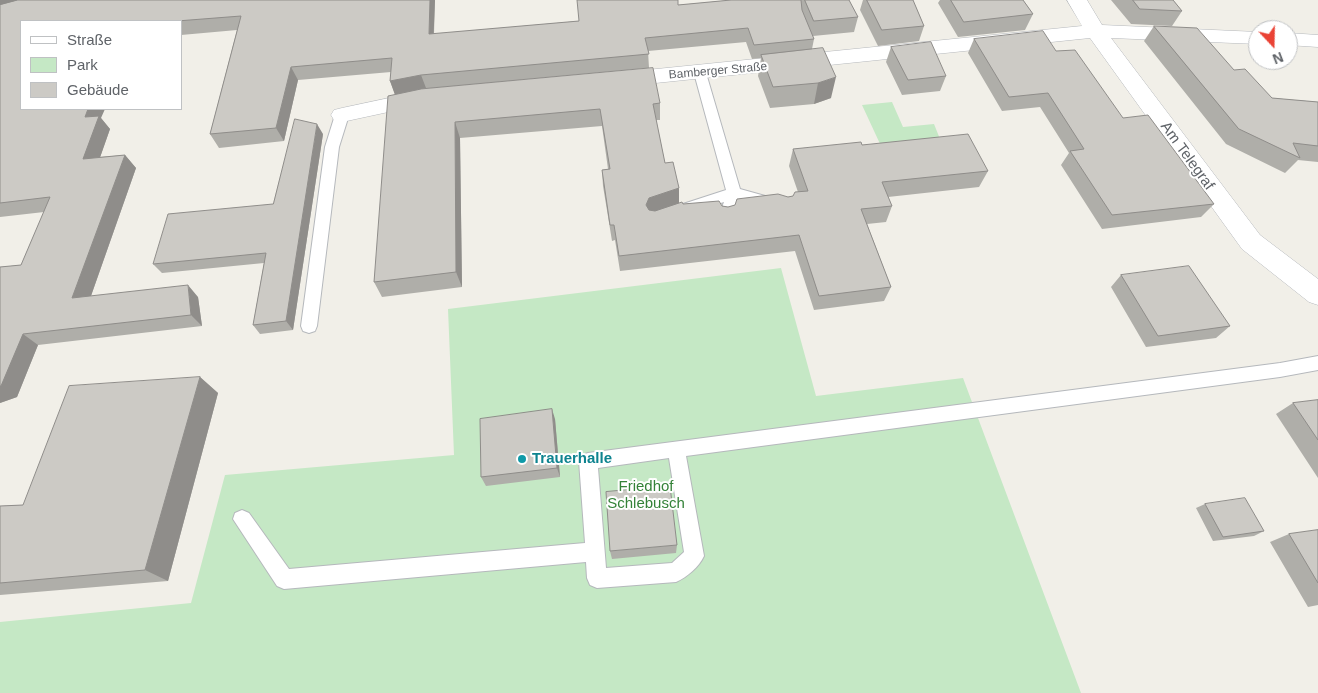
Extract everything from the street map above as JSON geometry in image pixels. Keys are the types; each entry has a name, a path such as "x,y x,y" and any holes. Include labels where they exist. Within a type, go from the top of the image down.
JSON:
{"street":[{"name":"Am Telegraf","path":"1077,0 1095,32 1251,242 1318,294"},
{"name":"Bamberger Straße","path":"602,82 1095,32 1248,38"},
{"path":"1298,39 1318,40"},
{"path":"342,115 420,98 446,96"}],"lane":[{"path":"700,73 734,193 726,216"},
{"path":"309,326 332,147 342,115"},
{"path":"673,214 734,193 784,206"},
{"path":"676,449 694,556 676,572 597,578 588,460 976,411 1280,370 1318,363"},
{"path":"242,518 284,579 595,552"}],"green space":[{"path":"892,102 903,127 934,124 940,139 881,146 862,105"},
{"name":"Friedhof Schlebusch","path":"781,268 816,396 963,378 1081,693 0,693 0,622 191,603 225,475 454,455 448,309"}],"building":[{"path":"18,0 430,0 429,34 579,21 577,0 678,0 678,5 731,0 801,0 802,10 814,39 754,45 748,28 645,38 649,54 421,75 390,81 392,58 291,67 276,128 210,134 241,16 182,21 20,20 20,110 88,110 85,117 99,116 83,159 125,155 72,298 188,285 191,315 23,334 0,386 0,267 21,265 50,197 0,203 0,5"},
{"path":"805,0 849,0 858,17 814,21"},
{"path":"867,0 913,0 924,26 882,30"},
{"path":"951,0 1023,0 1033,14 964,22"},
{"path":"1133,0 1173,0 1182,11 1140,9"},
{"path":"1154,26 1197,28 1234,70 1245,69 1272,98 1318,102 1318,146 1293,143 1300,158 1239,129"},
{"path":"1043,31 1056,51 1075,50 1123,118 1148,115 1214,204 1112,215 1070,151 1084,149 1048,93 1009,97 974,39"},
{"path":"931,42 946,76 908,80 891,47"},
{"path":"823,48 836,77 818,83 773,87 761,55"},
{"path":"653,68 660,103 653,104 665,163 673,162 679,188 649,198 646,205 649,210 655,211 682,202 683,204 719,201 722,206 728,207 735,205 737,199 778,194 788,197 793,196 795,192 808,191 793,149 861,142 862,145 968,134 988,171 882,182 892,206 861,209 891,287 819,296 799,235 619,256 614,225 610,225 602,170 610,169 600,109 455,122 456,272 374,282 388,96 421,89"},
{"path":"295,119 317,124 286,321 253,325 266,253 153,264 168,214 273,204"},
{"path":"1189,266 1230,326 1158,336 1121,275"},
{"path":"200,377 145,570 0,583 0,506 23,505 69,386"},
{"path":"1318,400 1318,440 1293,403"},
{"name":"Trauerhalle","path":"552,409 557,468 481,477 480,419"},
{"path":"670,486 677,545 610,551 606,492"},
{"path":"1245,498 1264,531 1223,537 1205,504"},
{"path":"1318,530 1318,583 1289,534"}],"place":[{"name":"Trauerhalle","path":"522,459"}]}
